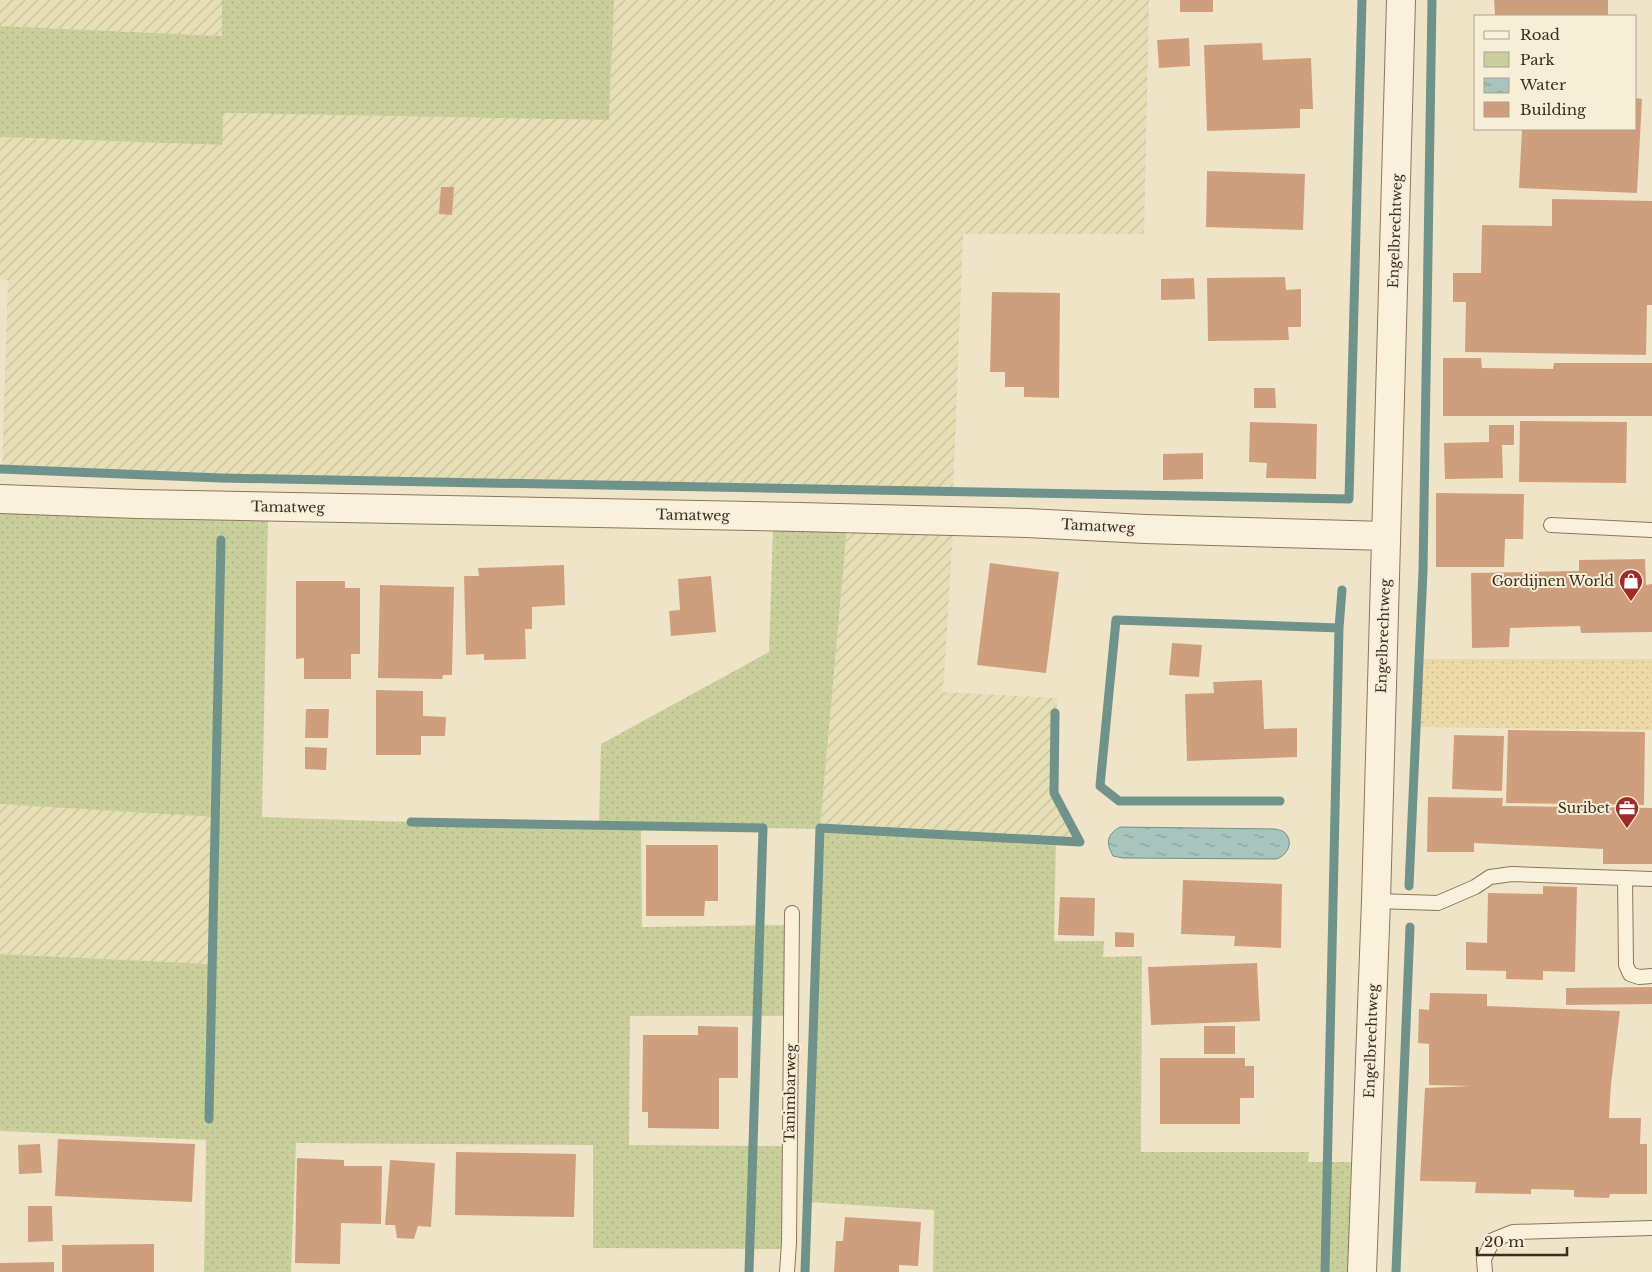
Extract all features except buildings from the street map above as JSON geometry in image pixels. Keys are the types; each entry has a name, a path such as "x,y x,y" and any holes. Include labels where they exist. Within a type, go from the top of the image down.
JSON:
{"street":[{"name":"Engelbrechtweg","path":"1362,1272 1376,901 1401,0"},
{"name":"Tamatweg","path":"0,499 138,504 1017,522 1145,529 1386,536"}],"lane":[{"path":"1551,525 1652,530"},
{"path":"1376,901 1438,903 1475,887 1490,877 1512,874 1652,879"},
{"path":"1624,878 1626,965 1630,974 1652,976"},
{"name":"Tanimbarweg","path":"786,1272 788,1243 792,913"},
{"path":"1485,1272 1484,1259 1493,1240 1513,1232 1652,1228"}],"shaded area":[{"path":"0,0 222,0 222,36 0,26"},
{"path":"614,0 1149,0 1144,234 963,234 953,492 221,478 2,469 8,280 0,279 0,137 222,145 222,113 609,120"},
{"path":"847,528 953,531 943,692 1057,698 1054,793 1080,842 820,828"},
{"path":"0,804 215,816 212,964 0,954"}],"green space":[{"path":"222,0 614,0 609,120 223,113 222,145 0,137 0,26 222,36"},
{"path":"0,506 268,517 262,817 411,822 599,826 601,744 769,652 773,527 847,528 820,828 1056,841 1054,941 1104,941 1103,957 1142,956 1141,1152 1309,1152 1308,1162 1357,1162 1353,1272 933,1272 934,1210 807,1202 820,829 641,826 642,927 786,925 786,1016 630,1016 629,1145 783,1146 782,1249 593,1248 593,1145 296,1143 291,1272 204,1272 206,1140 0,1131 0,954 211,964 215,817 0,804"}],"sand":[{"path":"1420,659 1652,659 1652,730 1417,727"}],"water":[{"path":"1120,827 1275,829 1284,832 1289,840 1289,844 1286,852 1276,859 1123,858 1113,856 1108,843 1112,833"}],"waterway":[{"path":"0,469 221,478 1349,499 1362,0"},
{"path":"1409,886 1423,571 1432,0"},
{"path":"209,1119 221,540"},
{"path":"1325,1272 1339,628 1342,590"},
{"path":"1280,801 1119,801 1100,786 1116,620 1339,628"},
{"path":"805,1272 820,828 1080,842 1054,793 1055,713"},
{"path":"411,822 763,828 749,1272"},
{"path":"1396,1272 1410,927"}],"place":[{"name":"Gordijnen World","path":"1631,602"},
{"name":"Suribet","path":"1627,829"}]}
